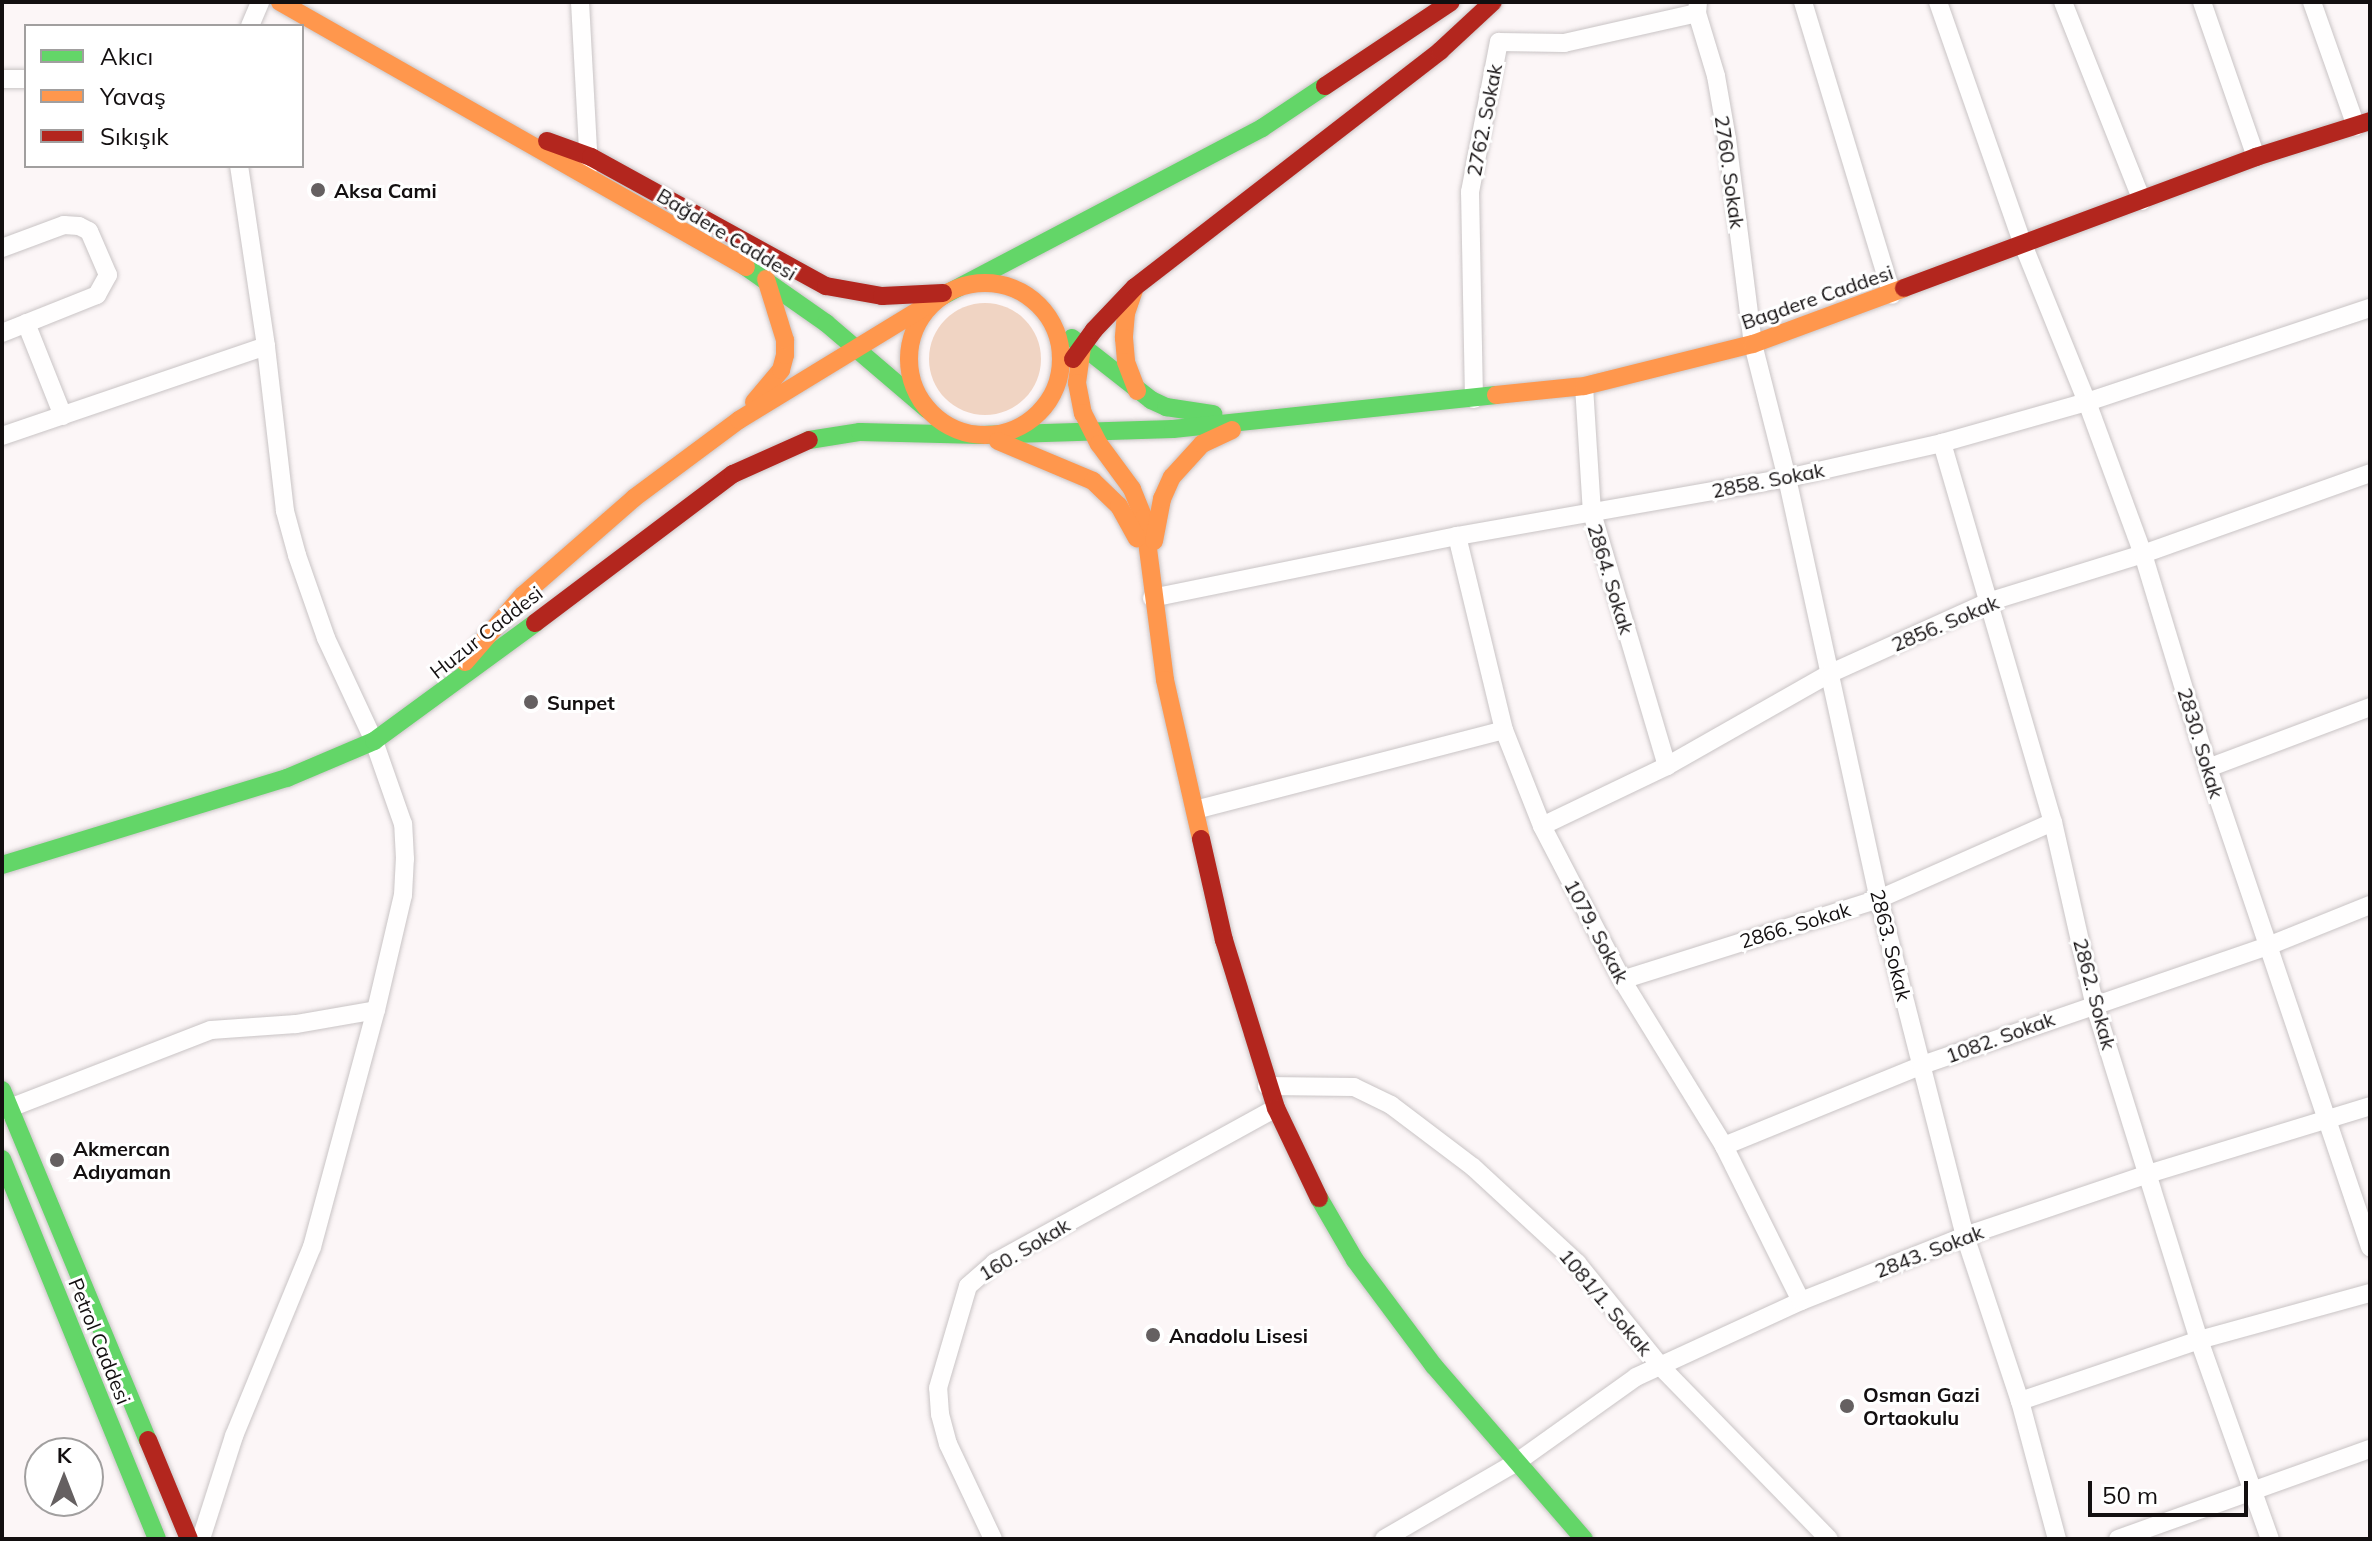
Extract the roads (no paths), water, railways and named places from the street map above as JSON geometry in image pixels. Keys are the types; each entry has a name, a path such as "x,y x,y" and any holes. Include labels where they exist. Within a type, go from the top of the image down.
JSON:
{"main road":[{"name":"Bağdere Caddesi","path":"280,2 766,279 855,347 928,410"},
{"path":"429,704 523,595 634,498 739,420 947,293 1029,253 1262,128 1451,2"},
{"path":"981,435 1024,425 1047,405 1060,378 1082,347 1135,287 1440,51 1493,2"},
{"name":"Bağdere Caddesi","path":"487,119 591,157 826,286 882,296 947,293"},
{"name":"Bagdere Caddesi","path":"1256,420 1584,386 1753,344 1892,295 2022,242 2142,201 2256,157 2363,124"},
{"path":"739,420 781,370 785,355 785,340 766,279"},
{"path":"1148,568 1131,523 1104,490 1081,474 981,435 952,428 928,410 913,384 910,369 911,340 924,313 947,293 975,283 1005,285 1032,298 1082,347 1137,391 1166,407 1256,420"},
{"path":"1135,287 1126,313 1124,338 1126,362 1137,391"},
{"path":"1052,320 1061,349 1060,378"},
{"path":"1082,347 1077,393 1092,433 1140,506 1165,680 1224,940 1276,1108 1303,1170 1355,1260 1434,1366 1584,1539"},
{"path":"981,435 1092,433 1256,420"},
{"path":"1148,568 1162,499 1172,477 1202,444 1256,420"},
{"name":"Huzur Caddesi","path":"2,865 287,778 374,741 429,704 733,474 769,454 808,440 849,432 981,435"},
{"path":"4,1103 189,1539"},
{"name":"Petrol Caddesi","path":"2,1159 157,1539"}],"street":[{"path":"251,24 260,2"},
{"path":"580,2 591,157 586,178"},
{"path":"1803,2 1892,295"},
{"name":"2830. Sokak","path":"1938,2 2022,242 2087,402 2143,554 2208,768 2330,1121 2370,1247"},
{"path":"2063,2 2142,201"},
{"path":"2202,2 2256,157"},
{"path":"2312,2 2363,124"},
{"name":"2762. Sokak","path":"1474,399 1470,192 1499,42 1564,43 1697,8"},
{"name":"2760. Sokak","path":"1697,8 1716,76 1727,139 1753,344"},
{"path":"1474,20 1499,42"},
{"path":"2,79 24,79"},
{"path":"201,1539 234,1436 312,1247 376,1010 403,895 405,859 403,824 374,741 326,638 285,511 266,346 239,168"},
{"path":"2,248 64,225 79,226 89,231 108,275 97,295 2,333"},
{"name":"2858. Sokak","path":"1152,598 1457,536 1787,478 1942,443 2087,402 2370,308"},
{"path":"26,323 63,416"},
{"name":"2863. Sokak","path":"1753,344 1787,478 1879,899 1965,1236 2020,1401 2057,1539"},
{"path":"2,436 266,346"},
{"name":"2864. Sokak","path":"1584,386 1592,513 1667,766"},
{"name":"2862. Sokak","path":"1942,443 2053,822 2094,1003 2199,1340 2270,1539"},
{"name":"2856. Sokak","path":"1542,826 1667,766 1831,673 1988,602 2143,554 2370,473"},
{"name":"1079. Sokak","path":"1457,536 1504,730 1542,826 1622,980 1724,1146 1801,1301"},
{"path":"2208,768 2370,707"},
{"path":"1195,810 1504,730"},
{"name":"2866. Sokak","path":"1622,980 1879,899 2053,822"},
{"name":"1082. Sokak","path":"1724,1146 1922,1065 2094,1003 2268,946 2370,905"},
{"path":"4,1103 211,1030 296,1024 376,1010"},
{"name":"1081/1. Sokak","path":"1267,1086 1354,1087 1391,1105 1473,1167 1577,1263 1662,1368 1829,1539"},
{"name":"2843. Sokak","path":"1384,1539 1517,1462 1636,1377 1662,1368 1801,1301 1965,1236 2148,1174 2330,1121 2370,1106"},
{"name":"160. Sokak","path":"993,1539 948,1444 940,1414 938,1388 962,1297 968,1286 994,1263 1276,1108"},
{"path":"2020,1401 2199,1340 2370,1293"},
{"path":"2118,1539 2370,1449"}],"place":[{"name":"Aksa Cami","path":"318,190"},
{"name":"Sunpet","path":"531,702"},
{"name":"Akmercan Adıyaman","path":"57,1160"},
{"name":"Anadolu Lisesi","path":"1153,1335"},
{"name":"Osman Gazi Ortaokulu","path":"1847,1406"}]}
